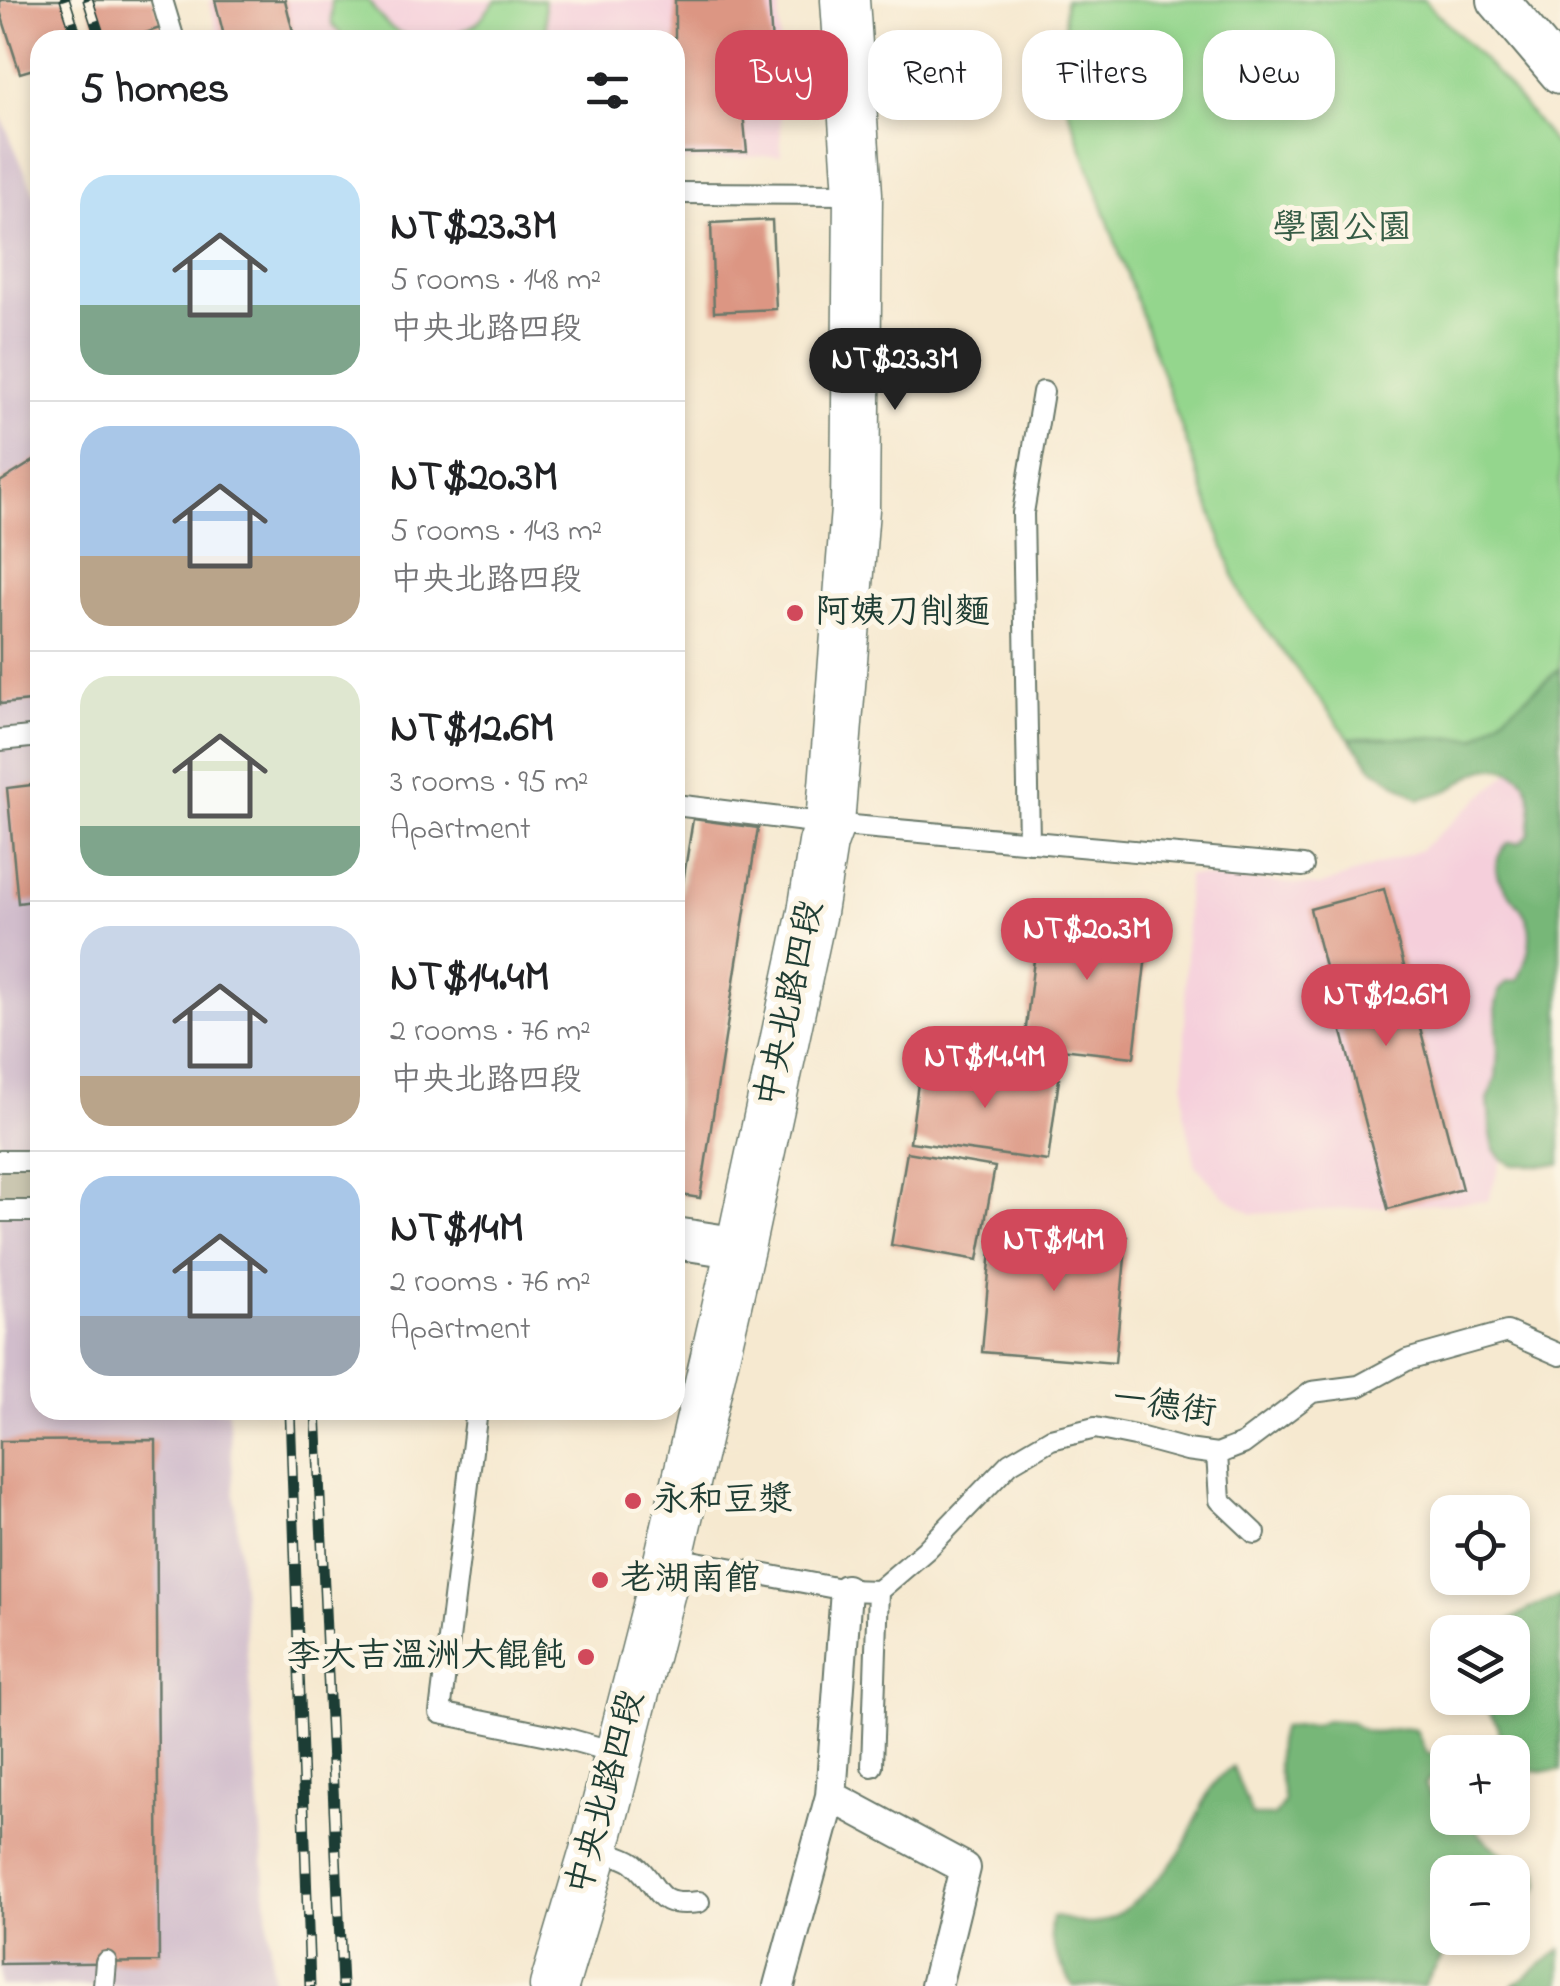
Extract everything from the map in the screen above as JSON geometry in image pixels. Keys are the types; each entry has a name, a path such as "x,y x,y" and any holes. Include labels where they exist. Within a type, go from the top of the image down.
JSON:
{"street":[{"name":"中央北路四段","path":"554,1986 662,1587 740,1248 830,824 855,509 858,194 844,0"},
{"path":"1498,0 1560,72"},
{"path":"685,1240 740,1248"},
{"path":"779,1986 831,1796 846,1590"},
{"path":"831,1796 965,1868 936,1986"}],"lane":[{"path":"162,0 171,30"},
{"path":"685,193 858,194"},
{"path":"1030,842 1023,513 1043,392"},
{"path":"0,740 30,737"},
{"path":"685,806 830,824 1303,866"},
{"path":"0,1161 30,1161"},
{"path":"0,1210 30,1211"},
{"path":"685,1224 740,1248"},
{"path":"685,1252 740,1248"},
{"name":"一德街","path":"878,1592 926,1550 1010,1462 1051,1439 1095,1428 1216,1454 1243,1444 1312,1392 1359,1386 1407,1360 1508,1332 1560,1355"},
{"path":"476,1420 440,1712 618,1752"},
{"path":"1216,1454 1220,1500 1255,1533"},
{"path":"668,1556 846,1590 878,1592 872,1766"},
{"path":"594,1848 632,1861 666,1901 699,1902"},
{"path":"104,1986 106,1962"}],"shaded area":[{"path":"209,0 779,0 779,30 715,30 715,120 781,120 781,155 685,161 685,30 216,30"},
{"path":"0,114 30,183 30,1420 229,1420 273,1986 0,1986"},
{"path":"1513,769 1523,779 1531,800 1529,834 1520,843 1500,851 1498,873 1525,915 1531,944 1518,981 1495,1018 1496,1077 1488,1100 1494,1148 1502,1159 1488,1201 1252,1214 1222,1195 1196,1166 1184,1112 1187,875 1319,886 1420,850"}],"green space":[{"path":"331,0 368,0 394,30 337,30 332,24"},
{"path":"496,0 544,0 546,30 464,30 477,23"},
{"name":"學園公園","path":"1065,0 1424,0 1505,82 1560,151 1560,669 1476,738 1349,738 1242,598 1072,120 1183,120 1183,30 1065,30"},
{"path":"1560,669 1560,1165 1513,1165 1494,1148 1488,1100 1496,1077 1499,991 1507,982 1518,980 1528,954 1530,933 1525,915 1504,886 1497,866 1508,843 1520,843 1529,834 1529,792 1520,777 1497,768 1478,772 1451,789 1419,799 1373,768 1349,738 1476,738"},
{"path":"1560,1596 1560,1771 1530,1771 1530,1735 1499,1735 1491,1715 1530,1715 1530,1615 1519,1615"},
{"path":"1326,1720 1352,1722 1374,1732 1416,1730 1426,1753 1430,1754 1430,1779 1425,1784 1430,1794 1430,1835 1481,1835 1507,1855 1430,1855 1430,1955 1443,1955 1423,1986 1073,1986 1053,1944 1052,1917 1098,1923 1134,1902 1178,1856 1209,1791 1233,1767 1252,1816 1275,1816 1284,1802 1277,1755 1282,1727"},
{"path":"1530,1863 1539,1873 1537,1890 1530,1895"},
{"path":"1560,1950 1560,1986 1512,1986"}],"building":[{"path":"0,0 66,0 76,30 30,30 30,70 20,73"},
{"path":"87,0 154,0 163,27 154,30 97,30"},
{"path":"215,0 285,0 292,30 222,30"},
{"path":"675,0 769,0 771,30 715,30 715,120 744,120 747,152 685,153 685,30 675,30"},
{"path":"772,220 776,309 714,312 711,223"},
{"path":"30,463 30,701 0,704 0,482"},
{"path":"30,785 30,901 18,903 7,788"},
{"path":"693,819 758,828 700,1198 685,1196 685,870"},
{"path":"1384,889 1462,1189 1388,1209 1310,909"},
{"path":"1040,908 1150,921 1134,1057 1024,1045"},
{"path":"921,1061 1059,1079 1048,1161 910,1142"},
{"path":"907,1152 995,1167 978,1260 891,1245"},
{"path":"993,1226 1127,1237 1115,1363 982,1352"},
{"path":"156,1440 159,1962 0,1964 0,1441"}],"tunnel":[{"path":"0,1187 30,1187"}],"railway":[{"path":"65,0 75,30"},
{"path":"88,0 98,30"},
{"path":"290,1420 310,1986"},
{"path":"316,1420 342,1986"}],"place":[{"name":"阿姨刀削麵","path":"795,613"},
{"name":"永和豆漿","path":"633,1501"},
{"name":"老湖南館","path":"600,1580"},
{"name":"李大吉溫洲大餛飩","path":"586,1657"}]}
